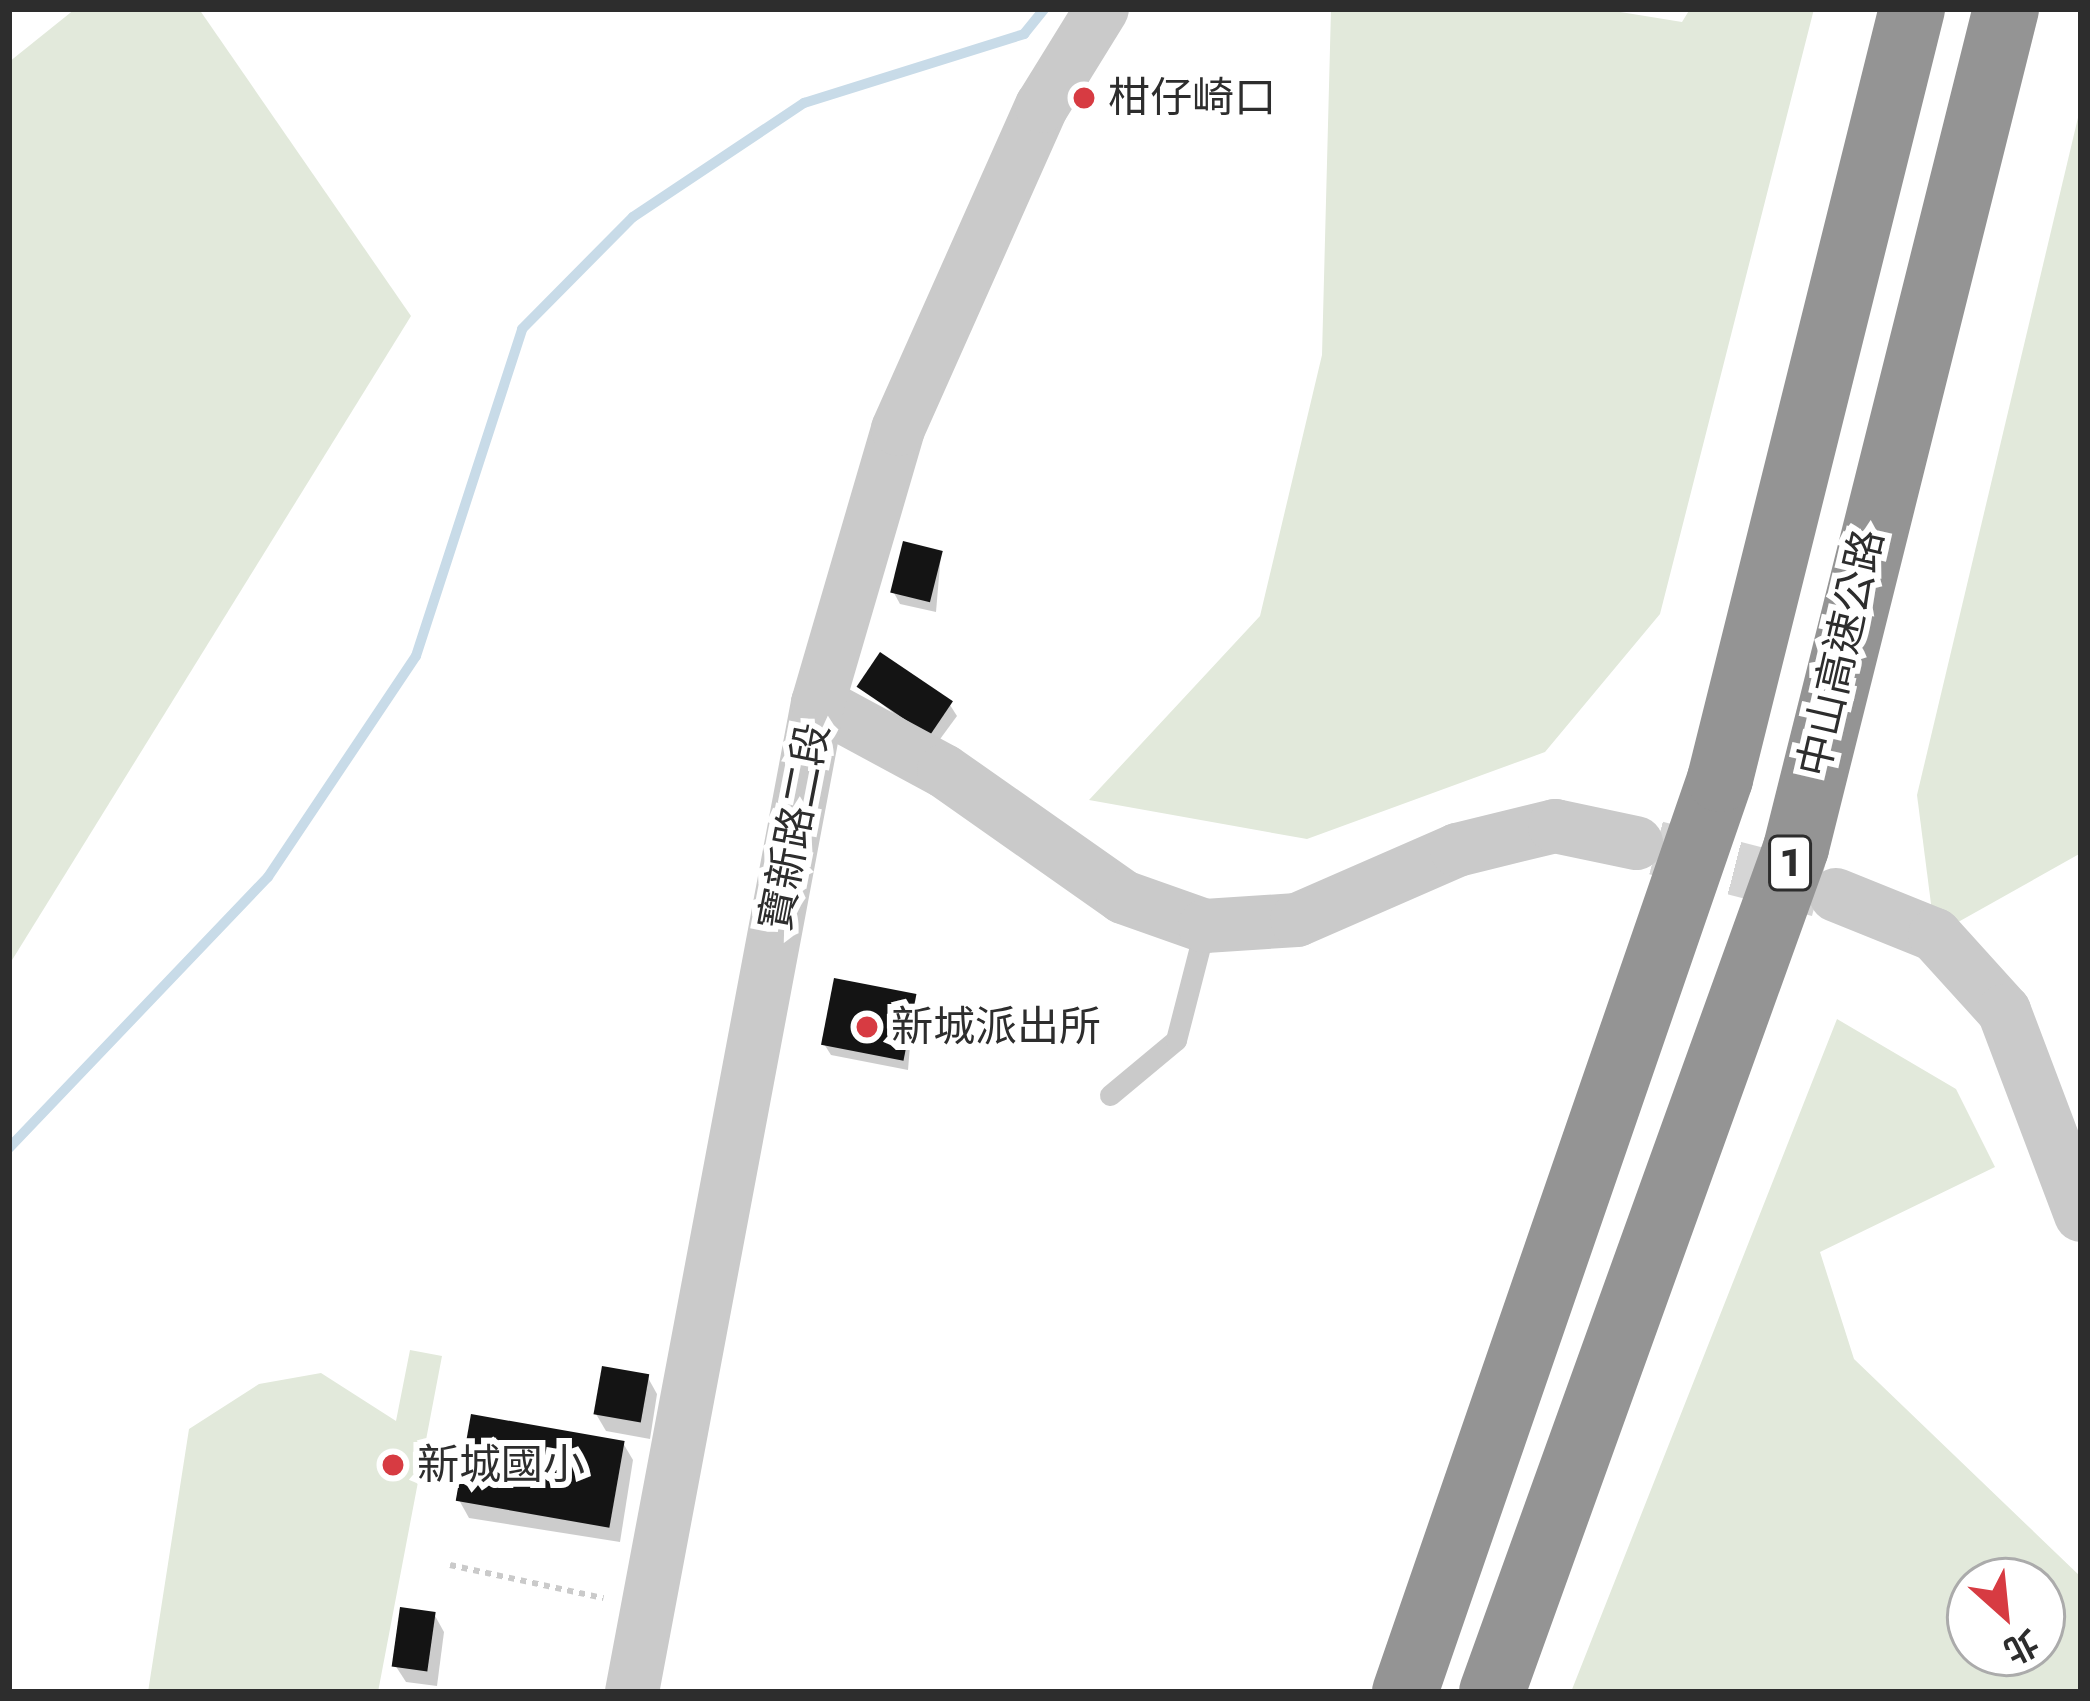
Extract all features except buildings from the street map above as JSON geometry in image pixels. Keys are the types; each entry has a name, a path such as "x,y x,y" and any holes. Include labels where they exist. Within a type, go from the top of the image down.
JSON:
{"highway":[{"name":"中山高速公路","path":"1405,1692 1720,779 1912,9"},
{"name":"中山高速公路","path":"1492,1692 1796,848 2006,9"}],"street":[{"name":"寶新路二段","path":"632,1692 818,703 898,429 1042,106 1102,9"},
{"path":"818,703 944,770 1123,897 1205,926 1298,920 1457,850 1555,826 1636,843"},
{"path":"1837,895 1936,935 2005,1011 2081,1215"}],"lane":[{"path":"1110,1096 1176,1040 1205,926"}],"path":[{"path":"450,1565 648,1608"}],"shaded area":[{"path":"75,9 199,9 411,316 9,965 9,62"},
{"path":"1331,9 1602,9 1682,22 1690,9 1814,9 1660,614 1545,752 1307,839 1089,800 1260,616 1322,355"},
{"path":"2081,105 2081,853 1935,935 1917,795"},
{"path":"1837,1019 1956,1089 1995,1167 1820,1252 1854,1359 2060,1557 1946,1557 1946,1677 2066,1677 2066,1563 2081,1577 2081,1692 1571,1692"},
{"path":"410,1350 442,1356 378,1692 148,1692 189,1429 259,1384 321,1373 396,1421"}],"waterway":[{"path":"9,1148 268,877 416,656 522,329 633,217 804,103 1024,34 1044,9"}],"tunnel":[{"path":"1656,848 1819,890"}],"place":[{"name":"柑仔崎口","path":"1084,98"},
{"name":"新城派出所","path":"867,1027"},
{"name":"新城國小","path":"393,1465"}]}
